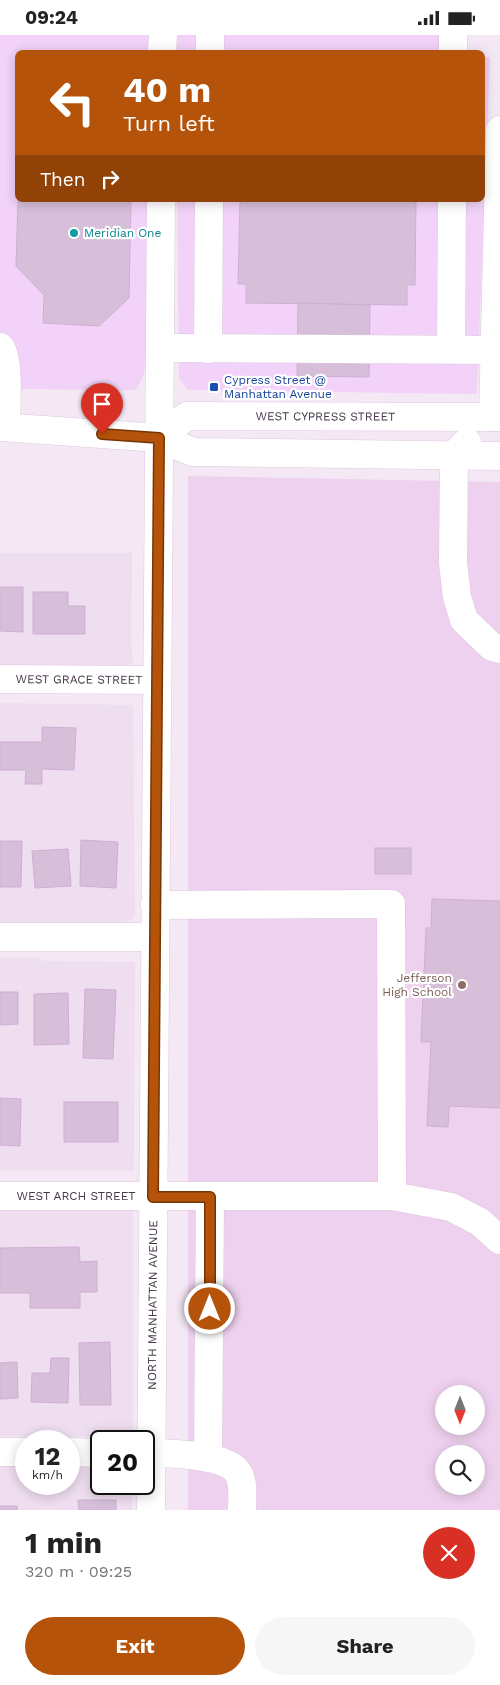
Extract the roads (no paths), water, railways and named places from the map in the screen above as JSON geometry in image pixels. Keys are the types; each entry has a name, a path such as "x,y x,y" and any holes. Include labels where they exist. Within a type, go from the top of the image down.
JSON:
{"street":[{"path":"162,35 162,50"},
{"path":"210,35 210,50"},
{"path":"453,35 453,50"},
{"path":"485,129 500,130 495,350 497,417 454,455 453,563 456,597 464,620 492,647 500,649"},
{"name":"NORTH MANHATTAN AVENUE","path":"148,1430 153,1197 161,202"},
{"path":"208,349 209,202"},
{"path":"451,349 452,202"},
{"path":"0,347 4,351 6,364 3,427 159,438 193,452 500,456"},
{"path":"160,348 495,350"},
{"name":"WEST CYPRESS STREET","path":"159,438 187,416 497,417"},
{"name":"WEST GRACE STREET","path":"0,679 157,679"},
{"path":"155,905 390,904 392,1196"},
{"path":"0,937 155,937"},
{"name":"WEST ARCH STREET","path":"0,1196 392,1196 451,1207 480,1222 500,1240"},
{"path":"208,1458 210,1197"},
{"path":"0,1452 15,1452"},
{"path":"155,1454 220,1460 236,1469 242,1483 242,1510"},
{"name":"NORTH MANHATTAN AVENUE","path":"150,1495 151,1510"}],"place":[{"name":"Meridian One","path":"74,233"},
{"name":"Cypress Street @ Manhattan Avenue","path":"214,387"},
{"name":"Jefferson High School","path":"462,985"}]}
